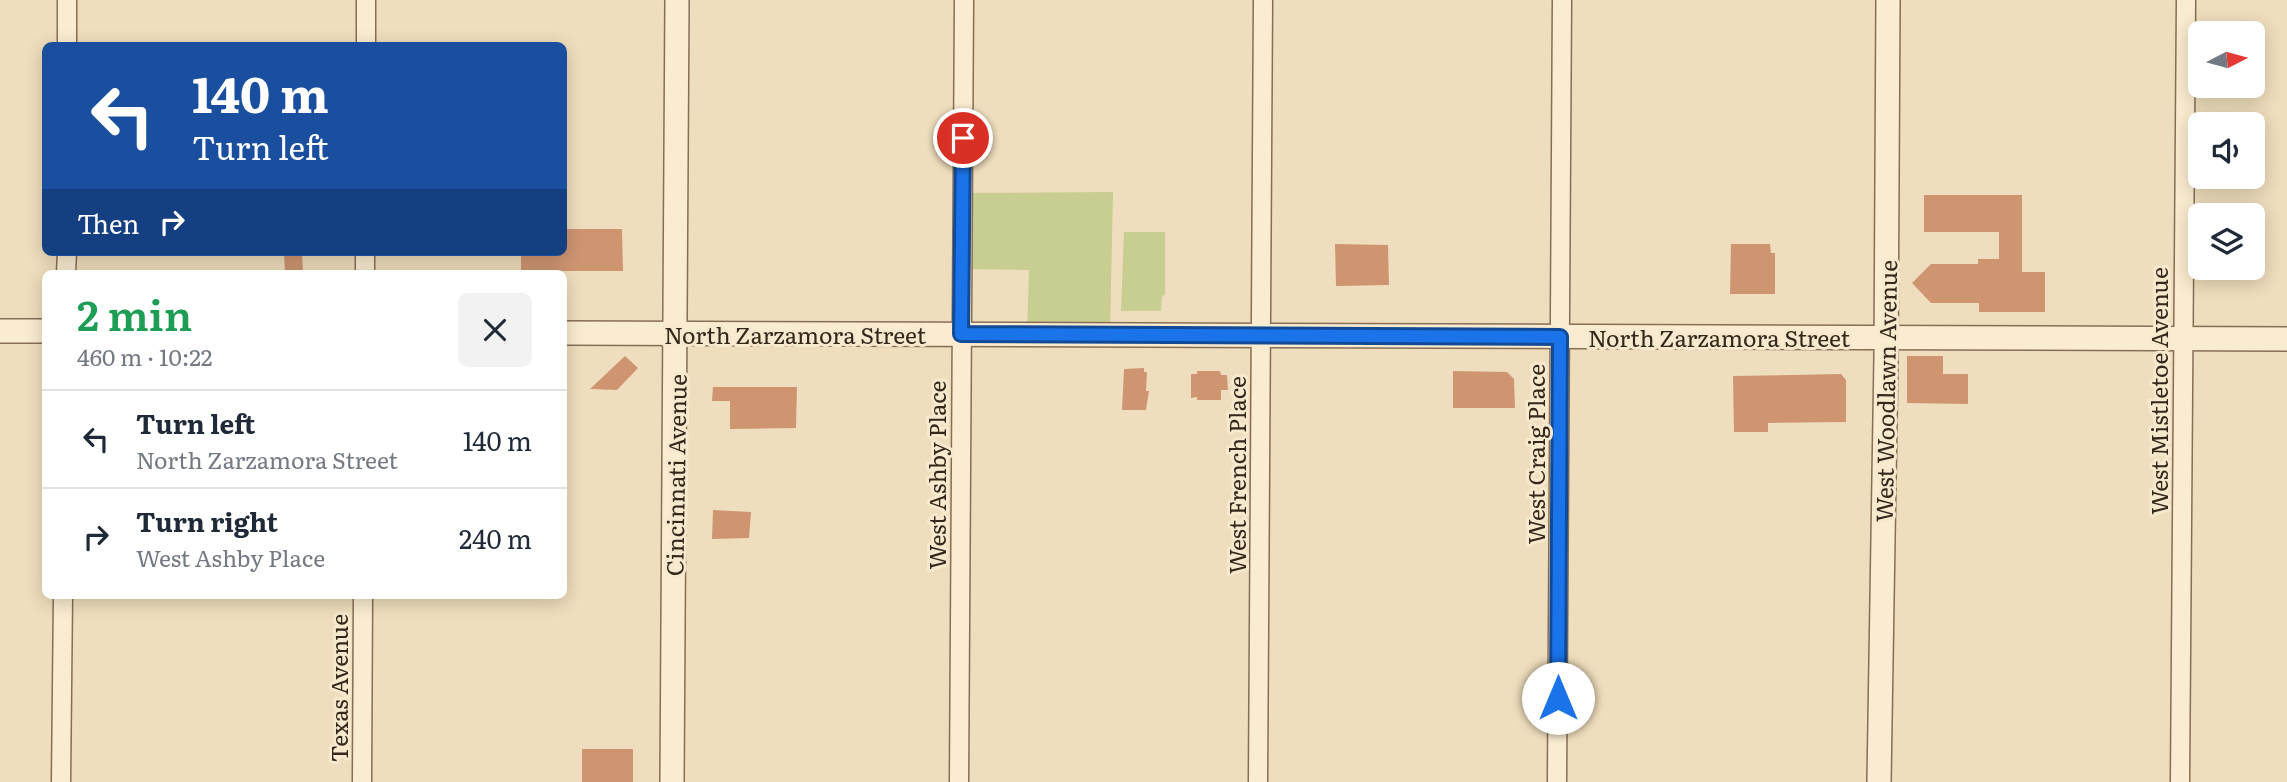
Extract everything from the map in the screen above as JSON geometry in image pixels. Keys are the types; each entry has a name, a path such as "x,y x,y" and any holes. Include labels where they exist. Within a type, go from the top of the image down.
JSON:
{"street":[{"path":"67,0 67,42"},
{"path":"366,0 366,42"},
{"name":"Cincinnati Avenue","path":"673,782 677,0"},
{"name":"West Ashby Place","path":"959,782 964,0"},
{"name":"West French Place","path":"1258,782 1263,0"},
{"name":"West Craig Place","path":"1558,782 1562,0"},
{"name":"West Woodlawn Avenue","path":"1880,782 1888,0"},
{"name":"West Mistletoe Avenue","path":"2180,782 2186,0"},
{"path":"0,331 42,331"},
{"name":"North Zarzamora Street","path":"567,333 2287,339"},
{"path":"61,782 63,599"},
{"name":"Texas Avenue","path":"362,782 363,599"}],"green space":[{"path":"1113,192 1110,335 1027,335 1029,270 962,269 963,193"},
{"path":"1124,232 1165,232 1165,295 1162,296 1161,311 1121,311"}],"building":[{"path":"1924,195 2022,195 2022,272 2045,272 2045,312 1979,312 1979,303 1931,303 1912,283 1931,264 1978,264 1978,259 1999,259 1999,232 1924,232"},
{"path":"567,229 622,229 623,271 521,270 521,256 567,256"},
{"path":"1335,244 1388,245 1389,285 1336,286"},
{"path":"1731,244 1770,244 1771,253 1775,253 1775,294 1730,294"},
{"path":"284,256 302,256 303,270 285,270"},
{"path":"625,356 638,368 617,390 590,389"},
{"path":"1907,356 1943,356 1943,374 1968,374 1968,404 1907,403"},
{"path":"1144,368 1144,372 1147,372 1146,391 1149,391 1146,410 1122,410 1124,369"},
{"path":"1197,371 1220,371 1221,375 1227,375 1228,390 1221,390 1221,400 1191,398 1191,374 1197,374"},
{"path":"1453,371 1507,372 1514,379 1515,408 1453,408"},
{"path":"1841,374 1846,380 1846,422 1768,423 1768,432 1734,432 1733,376"},
{"path":"713,387 797,387 796,428 730,429 730,401 712,401"},
{"path":"713,510 751,512 749,538 712,539"},
{"path":"582,749 633,749 633,782 582,782"}],"route":[{"path":"963,138 961,334 1560,337 1558,698"}]}
